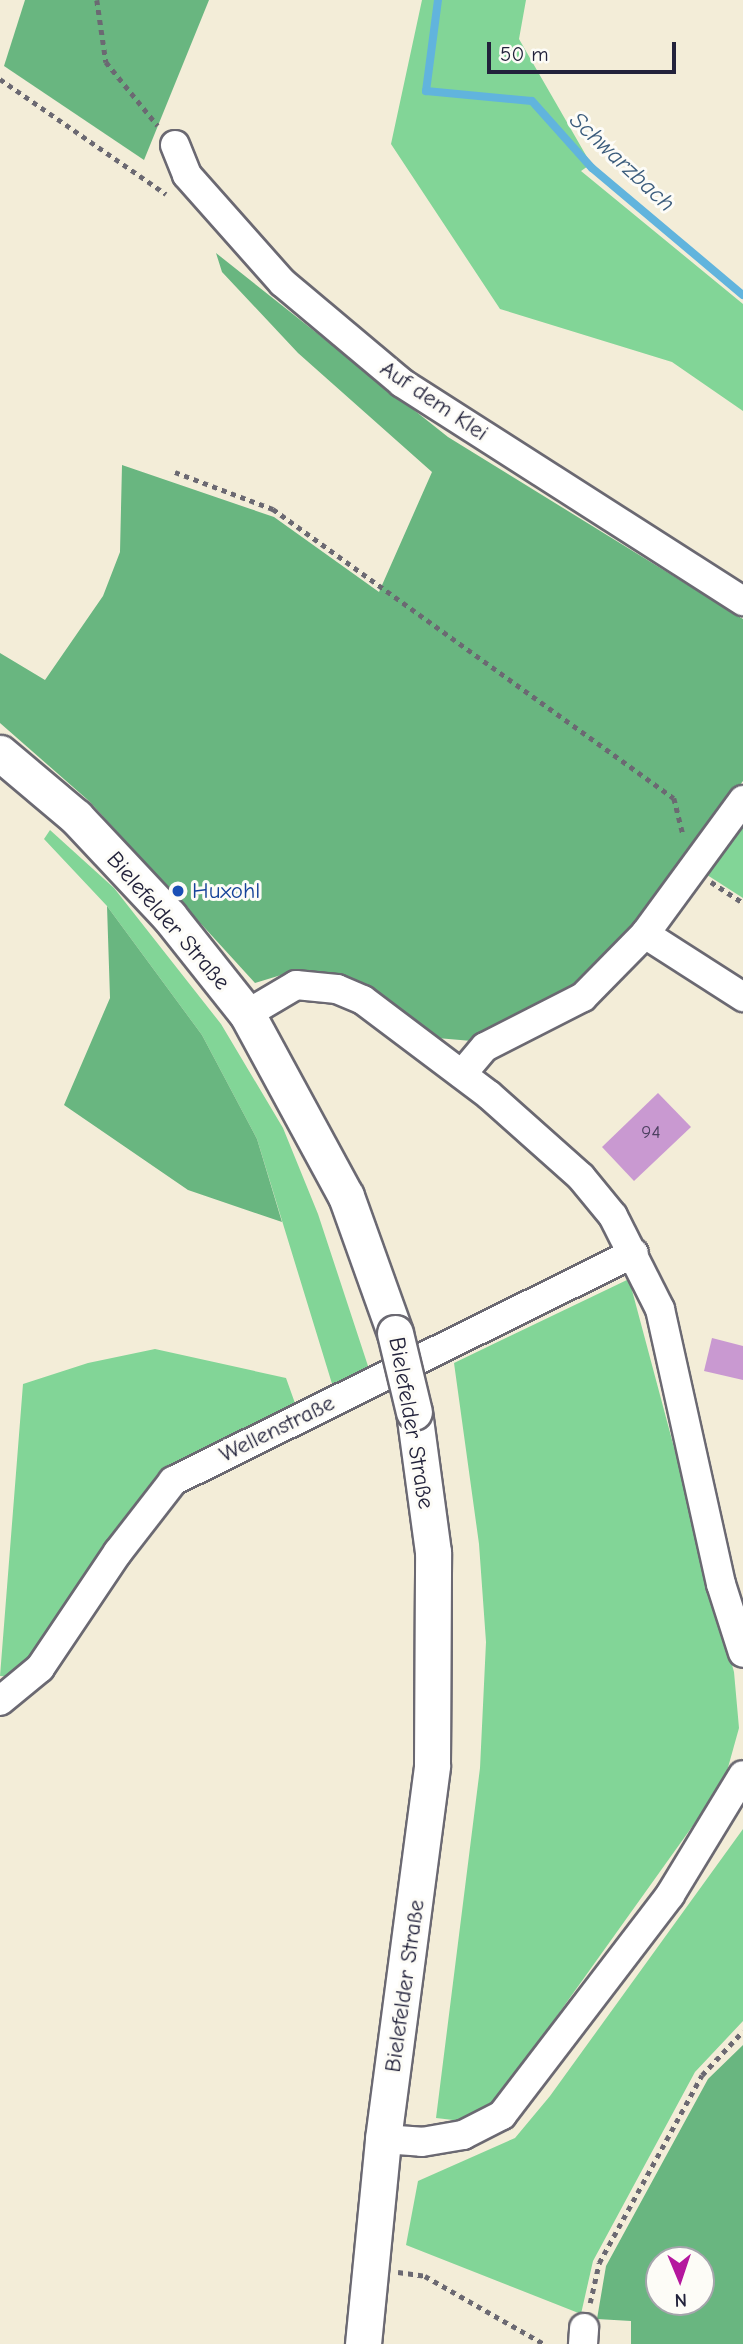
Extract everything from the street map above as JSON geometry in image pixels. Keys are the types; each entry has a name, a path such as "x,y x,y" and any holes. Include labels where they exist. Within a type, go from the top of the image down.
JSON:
{"main road":[{"name":"Bielefelder Straße","path":"0,753 86,827 169,916 247,1014 346,1196 395,1333 414,1412 433,1552 432,1765 383,2139 368,2268 363,2344"}],"street":[{"name":"Auf dem Klei","path":"175,145 187,175 283,283 402,383 743,601"},
{"path":"462,1073 485,1047 583,997 645,933 743,800"},
{"path":"645,933 743,997"},
{"path":"247,1014 296,985 337,989 363,1000 462,1073 581,1177 612,1216 634,1253 660,1309 720,1584 743,1653"},
{"name":"Wellenstraße","path":"0,1701 40,1668 118,1552 173,1481 634,1253"},
{"path":"383,2139 422,2142 463,2135 502,2115 670,1895 743,1775"}],"path":[{"path":"97,0 106,62 175,145"},
{"path":"0,79 175,199"},
{"path":"175,472 273,509 674,798 685,830 678,841"},
{"path":"584,2336 599,2263 702,2075 743,2031"},
{"path":"368,2268 425,2276 544,2344"}],"green space":[{"path":"25,0 209,0 144,160 4,66"},
{"path":"422,0 526,0 519,39 591,164 581,171 743,304 743,411 672,362 500,309 391,144"},
{"path":"216,253 448,437 743,619 743,781 635,922 578,984 472,1041 437,1038 367,987 328,973 291,972 255,983 89,801 0,723 0,653 45,680 103,596 120,552 122,465 274,517 379,592 432,472 298,353 222,272"},
{"path":"743,820 743,898 704,873"},
{"path":"50,830 114,888 221,1024 283,1128 318,1214 369,1369 333,1387 257,1139 202,1035 107,906 44,839"},
{"path":"107,906 202,1035 257,1139 282,1222 188,1190 64,1105 110,998"},
{"path":"629,1279 734,1672 739,1728 724,1782 499,2097 462,2121 436,2118 480,1768 486,1642 479,1544 454,1363"},
{"path":"155,1349 286,1378 296,1406 171,1471 18,1677 0,1676 23,1384 88,1363"},
{"path":"743,1829 743,2021 695,2072 593,2261 581,2314 406,2245 418,2181 515,2138 550,2096"},
{"path":"743,2045 743,2344 631,2344 631,2321 597,2319 606,2266 708,2079"}],"building":[{"path":"658,1093 691,1127 634,1181 602,1147"},
{"path":"712,1338 743,1346 743,1380 704,1371"}],"waterway":[{"name":"Schwarzbach","path":"438,0 426,91 532,101 592,168 743,295"}],"place":[{"name":"Huxohl","path":"178,891"}]}
